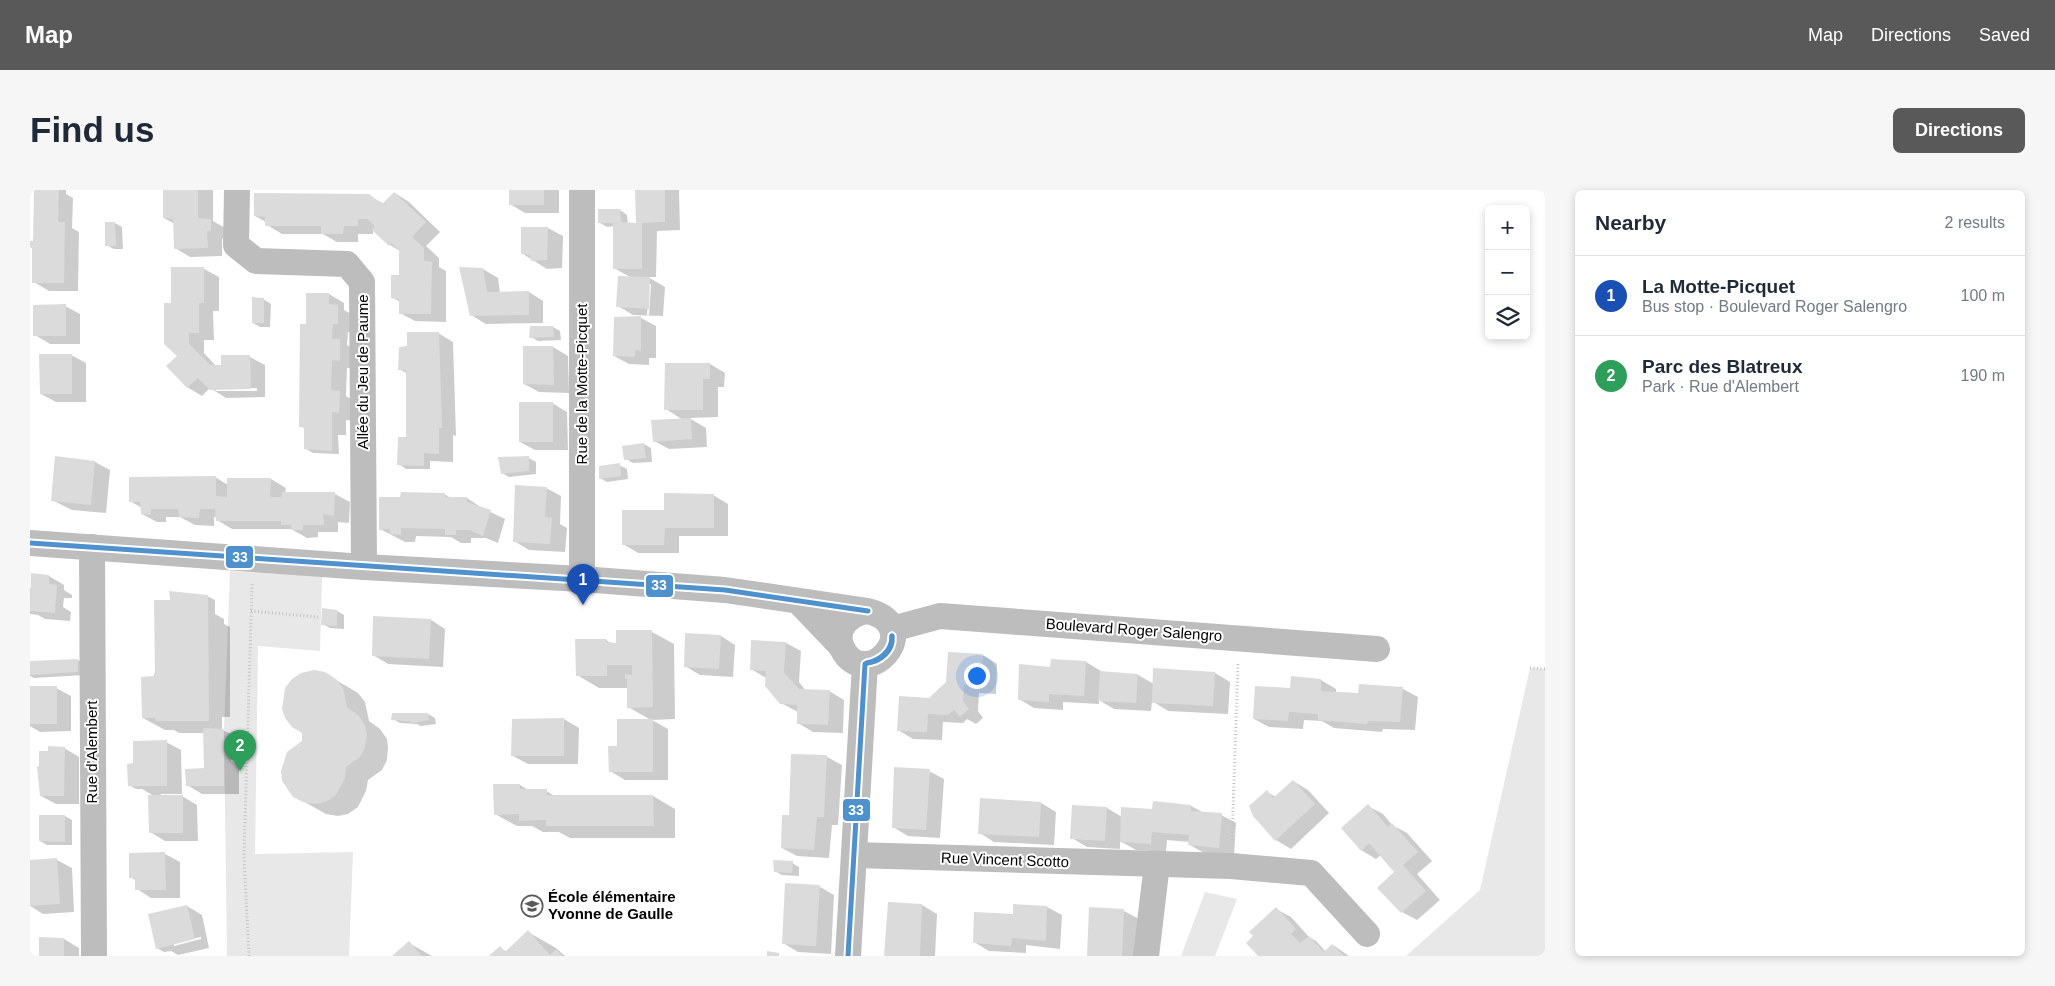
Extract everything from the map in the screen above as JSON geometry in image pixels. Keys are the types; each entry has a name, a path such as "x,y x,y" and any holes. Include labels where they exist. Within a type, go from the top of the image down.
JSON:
{"street":[{"name":"Allée du Jeu de Paume","path":"237,190 236,245 256,261 347,264 362,282 364,567"},
{"name":"Rue de la Motte-Picquet","path":"582,190 582,579"},
{"path":"30,543 725,590 878,613 892,628 893,639 890,649 884,657 875,662 865,664 855,661 847,655 841,646 798,601"},
{"name":"Rue d'Alembert","path":"92,548 94,956"},
{"path":"841,646 840,636 843,626 849,618 858,612 868,611"},
{"name":"Boulevard Roger Salengro","path":"892,628 940,616 1377,649"},
{"path":"848,956 865,664"},
{"name":"Rue Vincent Scotto","path":"854,855 1232,866 1311,874 1367,934"},
{"path":"1146,956 1156,864"}],"path":[{"path":"249,956 244,856 254,559"},
{"path":"251,611 318,617"},
{"path":"1232,866 1238,638"},
{"path":"1530,668 1545,669"}],"shaded area":[{"path":"230,571 322,576 320,651 258,646 255,854 353,852 349,956 227,956 224,729"},
{"path":"1530,668 1545,669 1545,956 1406,956 1480,890"},
{"path":"1205,892 1237,899 1215,956 1181,956"}],"building":[{"path":"34,190 59,190 58,222 65,222 64,283 32,283 32,248 30,247 30,241 33,241"},
{"path":"163,190 198,190 198,218 211,219 211,231 207,231 208,248 174,249 173,219 163,218"},
{"path":"509,190 544,190 544,205 509,205"},
{"path":"635,190 665,190 665,222 642,223 642,269 613,269 613,223 598,223 598,209 620,209 621,222 636,223"},
{"path":"394,192 426,222 412,237 424,248 424,261 432,262 431,314 399,314 399,299 391,298 391,275 399,275 399,250 391,243 389,246 372,230 375,226 367,219 358,219 358,226 344,226 343,234 321,234 321,226 265,226 265,217 254,216 254,193 369,194 382,204"},
{"path":"105,222 115,222 116,246 105,246"},
{"path":"521,227 548,227 547,260 531,261 530,255 521,254"},
{"path":"171,267 204,267 204,303 199,303 199,333 189,333 189,344 210,365 221,365 221,355 250,355 251,389 210,390 198,378 187,388 166,366 177,356 164,344 164,303 171,303"},
{"path":"459,267 483,268 487,292 529,291 529,315 470,316"},
{"path":"618,276 650,277 649,309 616,307"},
{"path":"306,293 329,293 329,304 338,305 338,324 333,324 332,339 340,339 340,361 332,360 331,390 340,391 339,413 332,412 332,451 304,449 304,427 299,427 300,324 306,324"},
{"path":"252,297 264,298 264,323 252,323"},
{"path":"66,304 66,336 33,336 33,305"},
{"path":"641,316 641,351 635,350 635,357 613,356 614,317"},
{"path":"530,326 553,326 554,337 529,338"},
{"path":"407,332 439,332 442,428 439,428 439,454 424,453 424,466 397,465 398,437 406,437 406,370 398,370 399,347 407,346"},
{"path":"523,346 553,346 554,385 523,384"},
{"path":"39,354 72,354 72,394 40,394"},
{"path":"665,363 710,363 710,379 703,379 703,410 664,410"},
{"path":"519,402 553,402 553,442 519,442"},
{"path":"691,418 692,439 653,442 651,420"},
{"path":"644,443 646,458 624,460 622,446"},
{"path":"55,456 95,461 91,505 51,501"},
{"path":"529,456 529,471 501,474 498,457"},
{"path":"620,463 621,476 599,479 599,466"},
{"path":"216,476 216,496 227,497 227,478 271,478 270,497 282,497 282,492 335,492 334,516 323,514 324,525 303,525 303,530 291,530 291,525 281,525 281,521 216,521 215,509 200,509 199,518 179,517 178,509 151,509 151,515 141,514 140,502 129,502 129,477"},
{"path":"515,485 547,487 545,517 552,518 550,544 513,542"},
{"path":"401,492 445,493 445,497 467,497 467,502 491,510 483,536 469,530 456,530 456,535 445,535 445,529 401,528 401,535 389,534 390,529 379,530 379,497 400,497"},
{"path":"664,493 714,494 714,528 665,528 664,545 622,545 622,510 664,510"},
{"path":"31,573 49,575 49,584 57,585 55,613 30,611"},
{"path":"169,591 208,595 209,721 156,721 155,718 142,718 141,677 155,676 154,600 170,600"},
{"path":"322,608 337,610 337,626 321,625"},
{"path":"373,616 431,619 429,659 372,656"},
{"path":"616,630 652,630 653,707 627,708 627,679 625,679 625,674 632,675 632,665 607,665 607,676 576,676 575,639 606,639 606,642 616,643"},
{"path":"685,633 721,635 719,669 684,667"},
{"path":"751,640 786,642 784,673 799,689 830,690 828,725 797,724 797,705 780,704 765,686 766,671 750,670"},
{"path":"948,652 983,654 981,686 964,685 963,701 969,709 960,717 954,710 948,715 928,714 927,732 897,731 899,696 929,698 946,682"},
{"path":"78,659 78,672 30,675 30,661"},
{"path":"1051,659 1086,661 1084,696 1049,694 1049,702 1018,700 1019,664 1050,667"},
{"path":"1153,668 1215,672 1213,706 1152,703"},
{"path":"314,670 325,672 336,679 343,688 347,707 358,715 365,725 367,735 365,747 360,757 346,767 345,778 336,795 326,802 315,804 303,802 293,797 282,781 281,771 287,752 302,741 302,733 292,727 285,718 282,709 285,688 292,679 301,673"},
{"path":"1100,671 1138,674 1136,703 1098,701"},
{"path":"1291,676 1321,679 1321,691 1358,693 1359,684 1403,687 1400,722 1368,721 1367,724 1318,720 1318,714 1289,712 1288,721 1253,719 1255,686 1290,688"},
{"path":"30,686 57,686 57,724 30,724"},
{"path":"392,713 428,713 429,720 413,723 391,720"},
{"path":"564,718 564,756 511,756 512,719"},
{"path":"617,719 653,719 653,772 609,772 608,746 617,746"},
{"path":"203,728 224,729 224,786 186,786 185,769 204,768"},
{"path":"167,740 167,786 128,786 127,764 133,763 133,741"},
{"path":"48,746 65,747 64,796 40,796 37,767 39,766 39,751 48,751"},
{"path":"791,754 827,755 824,817 817,817 814,850 781,848 782,815 789,815"},
{"path":"894,767 930,769 926,830 892,828"},
{"path":"1293,780 1315,804 1275,841 1253,816 1249,806 1267,790 1273,798"},
{"path":"493,784 520,784 520,789 547,789 547,795 653,795 654,826 546,826 546,820 519,821 519,814 494,815"},
{"path":"148,795 183,795 183,833 149,833"},
{"path":"980,798 1041,802 1039,837 978,834"},
{"path":"1153,801 1191,805 1191,811 1222,813 1219,848 1188,845 1189,835 1152,832 1151,844 1120,842 1121,807 1152,809"},
{"path":"1368,804 1388,827 1392,823 1418,852 1403,865 1426,891 1401,913 1377,888 1394,872 1369,843 1361,851 1341,828"},
{"path":"1072,805 1107,807 1105,841 1070,839"},
{"path":"39,815 65,815 65,842 39,841"},
{"path":"165,852 166,890 135,890 135,878 129,878 129,853"},
{"path":"57,858 60,904 30,906 30,860"},
{"path":"773,860 793,861 792,873 774,872"},
{"path":"785,883 820,885 816,946 782,944"},
{"path":"888,902 922,904 920,956 884,956"},
{"path":"1013,904 1047,906 1046,941 1012,938 1011,946 973,943 974,912 1013,914"},
{"path":"187,905 195,939 156,949 148,914"},
{"path":"1089,907 1124,909 1122,956 1087,956"},
{"path":"1276,907 1296,929 1291,934 1300,943 1309,936 1324,952 1332,944 1344,956 1258,956 1246,943 1253,936 1249,932"},
{"path":"528,930 550,955 556,949 562,956 489,956 500,946 505,952"},
{"path":"39,937 64,938 64,956 39,956"},
{"path":"409,941 422,956 392,956"},
{"path":"767,951 779,953 779,956 767,956"}],"transit line":[{"name":"33","path":"30,543 725,590 868,611"},
{"name":"33","path":"867,663 876,660 888,650 892,636"},
{"name":"33","path":"867,663 885,655 891,646 892,636"},
{"name":"33","path":"848,956 865,664"}],"place":[{"name":"La Motte-Picquet","path":"583,605"},
{"name":"Parc des Blatreux","path":"240,771"},
{"name":"École élémentaire Yvonne de Gaulle","path":"532,906"}]}
